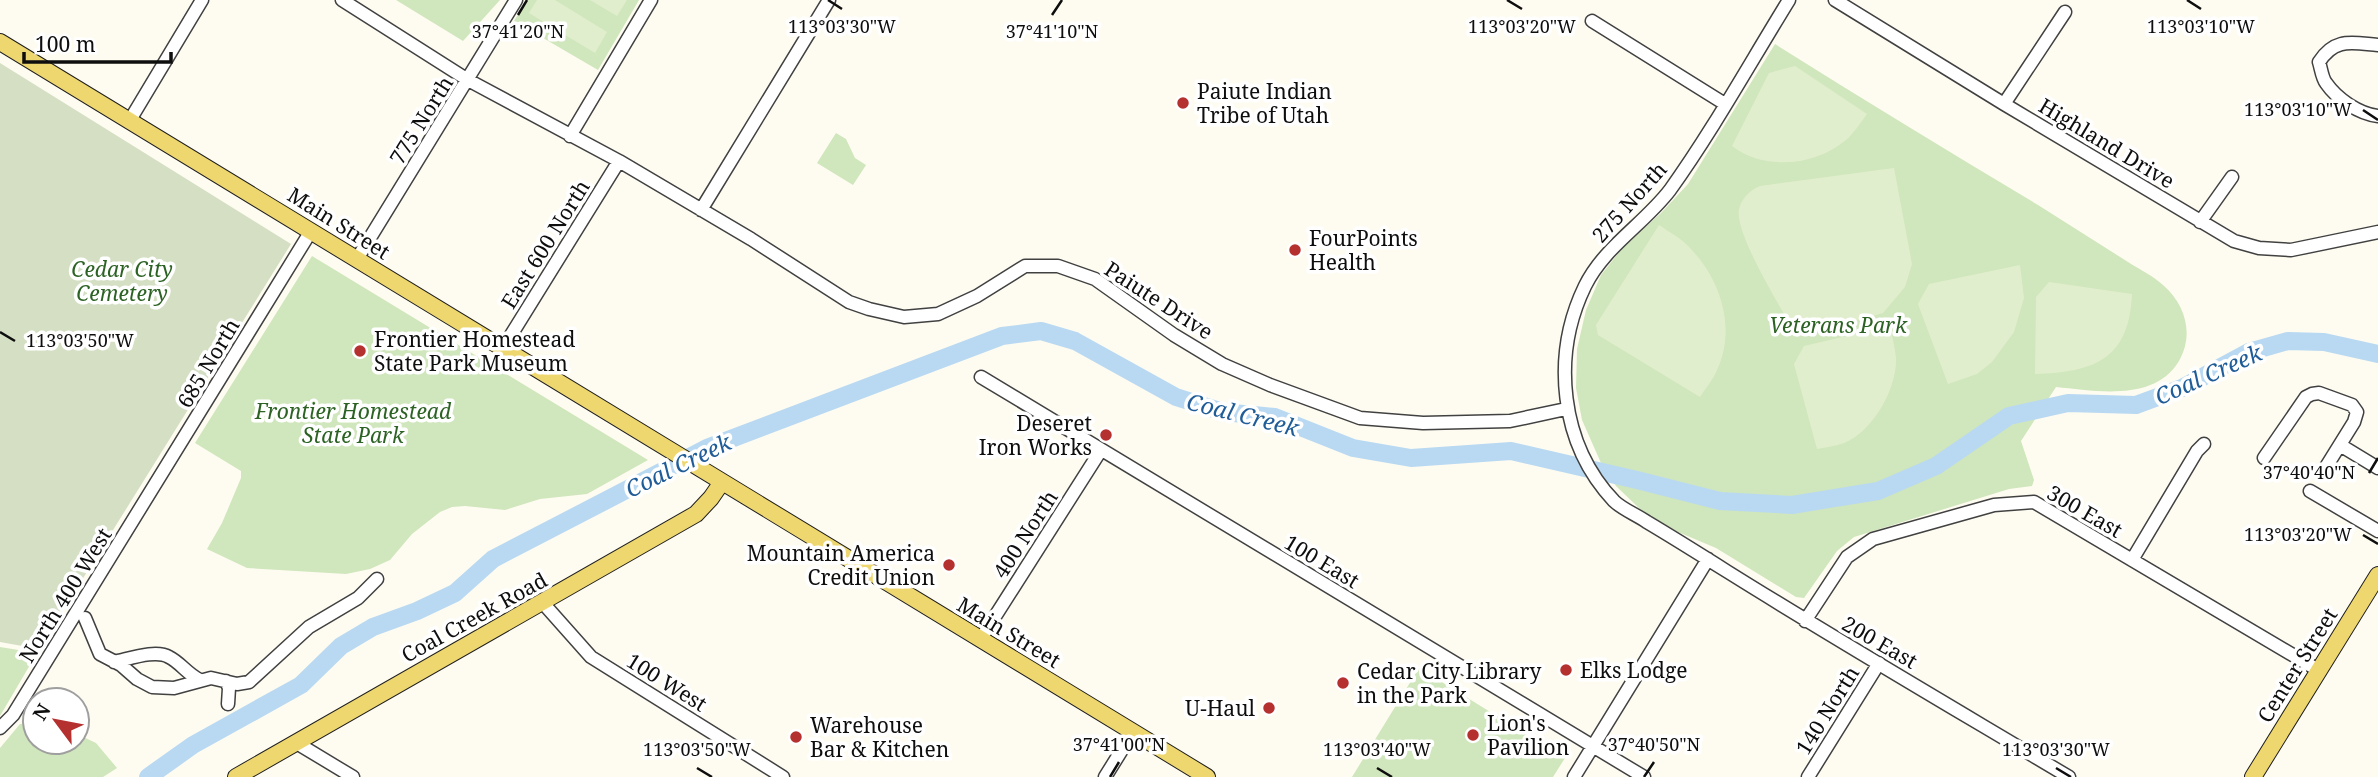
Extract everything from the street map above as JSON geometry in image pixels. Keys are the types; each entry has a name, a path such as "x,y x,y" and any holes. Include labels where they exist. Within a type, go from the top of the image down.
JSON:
{"main road":[{"name":"Main Street","path":"0,42 1206,777"},
{"name":"Coal Creek Road","path":"236,777 696,514 722,482"},
{"name":"Center Street","path":"2253,777 2378,575"}],"street":[{"path":"130,120 202,0"},
{"name":"Paiute Drive","path":"342,0 468,80 619,161 849,302 869,309 904,317 938,314 977,296 1024,266 1058,266 1095,279 1174,335 1222,364 1360,418 1423,423 1510,421 1566,410"},
{"name":"775 North","path":"357,259 516,0"},
{"path":"570,136 651,0"},
{"path":"701,210 829,0"},
{"name":"275 North","path":"1615,502 1586,461 1566,410 1564,363 1571,326 1585,286 1609,251 1667,193 1789,0"},
{"name":"Highland Drive","path":"1835,0 2234,241 2259,248 2291,250 2378,232"},
{"path":"2004,104 2065,12"},
{"path":"1592,22 1725,104"},
{"path":"2378,45 2343,43 2328,48 2319,62 2325,82 2344,100 2366,115 2378,116"},
{"name":"East 600 North","path":"503,348 619,161"},
{"path":"2200,222 2232,177"},
{"name":"685 North","path":"138,516 311,231"},
{"name":"100 East","path":"981,377 1644,777"},
{"path":"2264,458 2306,397 2319,393 2356,408 2354,422 2326,467"},
{"path":"2132,560 2197,451 2204,444"},
{"path":"2340,445 2378,468"},
{"name":"400 North","path":"980,640 1101,450"},
{"path":"2310,491 2378,531"},
{"name":"200 East","path":"1615,502 1805,621 2069,777"},
{"name":"300 East","path":"1805,621 1847,557 1873,539 1994,505 2034,502 2318,670"},
{"name":"North 400 West","path":"0,728 13,715 77,608 138,516"},
{"path":"1574,777 1708,559"},
{"path":"85,618 100,654 152,687 174,688 211,678 249,682 309,627 358,598 377,579"},
{"name":"100 West","path":"543,603 591,657 783,777"},
{"path":"114,662 154,654 168,656 200,680"},
{"name":"140 North","path":"1808,777 1879,663"},
{"path":"231,682 246,695"},
{"path":"229,704 231,682"},
{"path":"1105,777 1133,732"},
{"path":"295,742 352,777"}],"green space":[{"path":"396,0 500,0 463,41"},
{"path":"527,0 639,0 598,70 514,21"},
{"path":"537,0 555,0 607,32 595,53 529,13"},
{"path":"590,0 627,0 617,16"},
{"name":"Veterans Park","path":"1775,44 2155,279 2177,302 2187,331 2184,351 2179,361 2168,374 2155,383 2124,391 2056,387 2021,441 2034,480 2032,486 2009,489 1854,537 1837,551 1804,598 1796,597 1716,548 1678,532 1641,510 1616,486 1601,463 1582,420 1576,388 1577,349 1586,310 1601,275 1624,246 1688,184"},
{"name":"Cedar City Cemetery","path":"0,63 291,244 39,649 0,642"},
{"path":"1795,66 1867,114 1855,131 1834,149 1805,160 1790,162 1759,159 1732,146 1769,73"},
{"path":"836,133 846,139 855,158 866,165 853,185 817,163"},
{"path":"1894,168 1912,264 1905,287 1883,313 1797,337 1761,273 1744,236 1739,209 1742,201 1760,186"},
{"path":"1659,225 1682,241 1700,259 1717,288 1722,304 1725,321 1723,354 1715,374 1700,397 1598,335 1596,325"},
{"name":"Frontier Homestead State Park","path":"312,256 648,460 587,494 540,499 505,510 452,507 440,512 412,534 390,560 370,569 346,574 247,568 207,549 222,523 241,478 241,471 195,443"},
{"path":"2020,265 2024,298 2014,332 1992,362 1977,374 1948,384 1918,304 1929,284"},
{"path":"2049,282 2132,294 2124,334 2116,348 2091,365 2075,370 2035,374 2036,297"},
{"path":"1890,326 1896,358 1895,370 1881,408 1865,429 1855,437 1841,444 1817,449 1794,364 1804,346"},
{"path":"0,647 37,653 0,716"},
{"path":"1419,668 1565,758 1553,777 1352,777"},
{"path":"20,724 21,756 91,756 91,741 117,768 103,777 0,777 0,748"}],"waterway":[{"name":"Coal Creek","path":"148,777 193,745 301,685 341,646 373,627 455,593 493,559 707,448 1002,336 1041,331 1075,341 1176,397 1223,412 1275,417 1353,448 1411,458 1511,451 1720,501 1792,505 1878,491 1936,466 2009,416 2068,403 2136,405 2182,388 2249,352 2288,341 2324,342 2378,354"}],"place":[{"name":"Paiute Indian Tribe of Utah","path":"1183,103"},
{"name":"FourPoints Health","path":"1295,250"},
{"name":"Frontier Homestead State Park Museum","path":"360,351"},
{"name":"Deseret Iron Works","path":"1106,435"},
{"name":"Mountain America Credit Union","path":"949,565"},
{"name":"Elks Lodge","path":"1566,670"},
{"name":"Cedar City Library in the Park","path":"1343,683"},
{"name":"U-Haul","path":"1269,708"},
{"name":"Lion's Pavilion","path":"1473,735"},
{"name":"Warehouse Bar & Kitchen","path":"796,737"}]}
